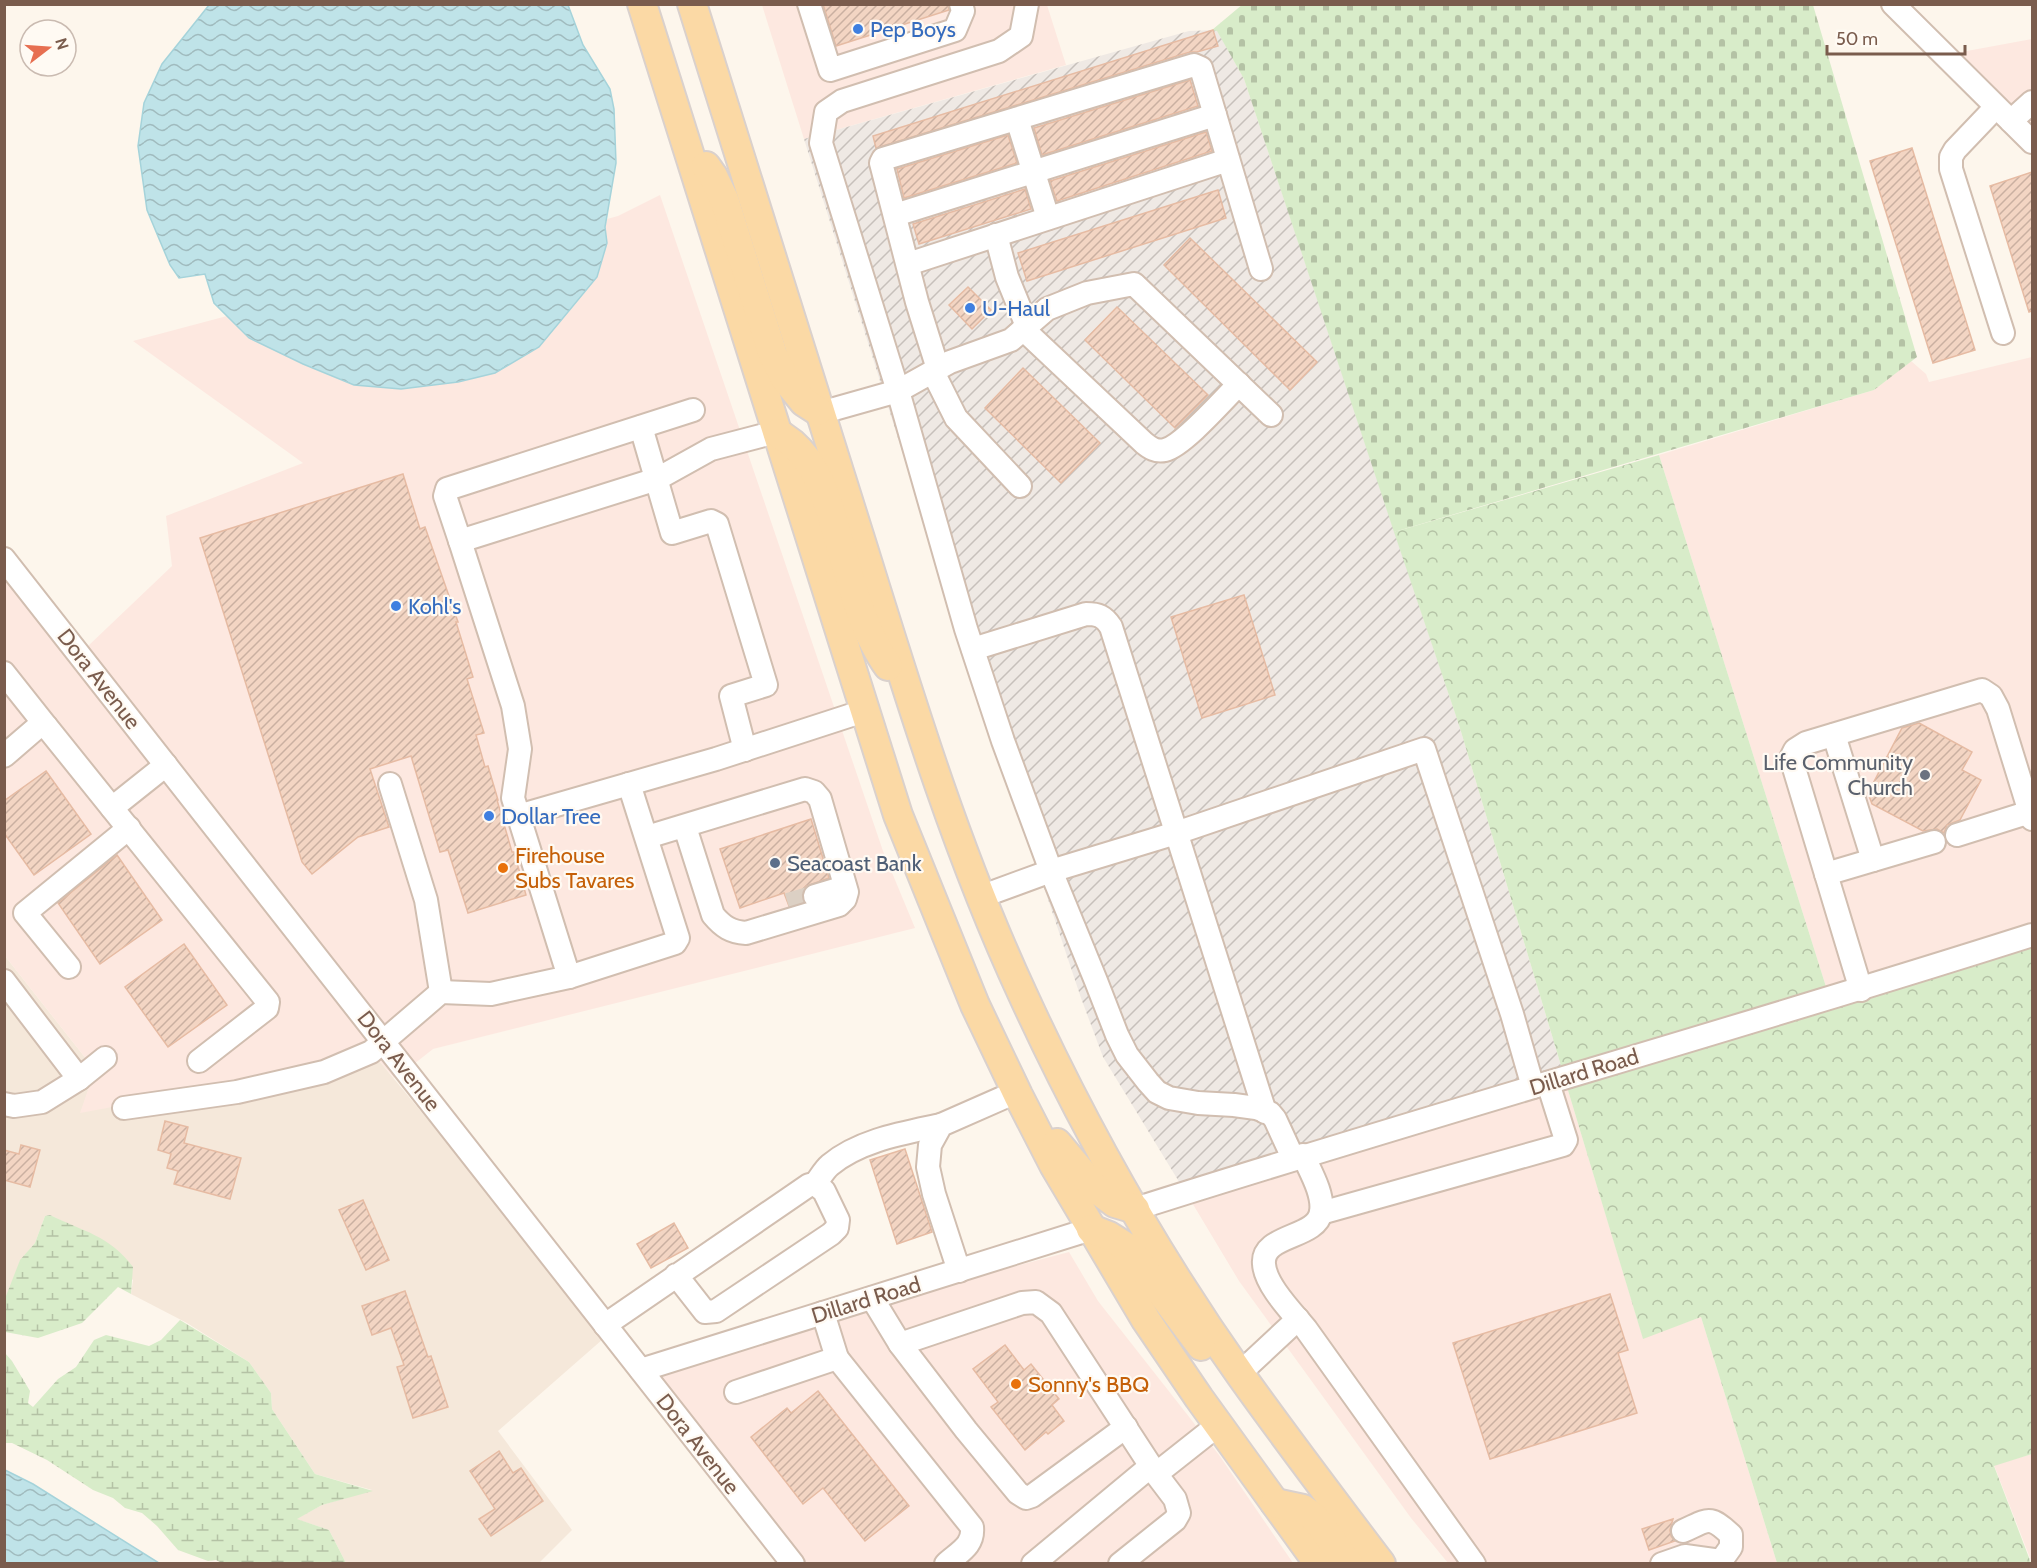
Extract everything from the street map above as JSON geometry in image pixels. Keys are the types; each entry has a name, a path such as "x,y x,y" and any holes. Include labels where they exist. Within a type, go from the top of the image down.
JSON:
{"main road":[{"path":"642,4 898,815 975,1005 1054,1165 1146,1320 1218,1425 1319,1563"},
{"path":"692,4 906,685 980,897 1022,994 1097,1144 1166,1260 1239,1373 1381,1563"},
{"path":"685,142 700,156 724,199 773,355 786,381 804,402 820,412"},
{"path":"776,432 793,444 810,465 823,489 867,630 878,652 892,672 906,685"},
{"path":"1017,1093 1094,1187 1115,1203 1135,1209"},
{"path":"1091,1228 1128,1248 1212,1363 1222,1370 1239,1373"},
{"path":"1275,1503 1303,1509 1315,1518 1349,1563"}],"street":[{"path":"809,4 830,70 955,30 963,11 961,4"},
{"path":"1027,4 1021,36 999,51 842,101 826,112 821,143 898,391 973,649 1003,741 1051,871 1116,1035 1127,1055 1148,1082 1157,1092 1168,1098 1198,1103 1234,1105 1265,1112 1275,1119 1315,1180 1322,1203 1317,1222 1304,1232 1283,1239 1272,1246 1263,1263 1266,1274 1474,1563"},
{"path":"1893,4 2032,142"},
{"path":"1020,486 956,418 935,370 881,163 883,159 1194,65 1201,68 1261,269"},
{"path":"2003,333 1951,170 1951,157 1955,150 2003,114 2032,102"},
{"path":"895,215 1215,115"},
{"path":"1017,119 1048,218"},
{"path":"908,264 1228,160"},
{"path":"996,236 1007,278 1025,328 1151,449 1158,451 1168,449 1182,440 1239,384"},
{"path":"820,412 898,391 950,362 1011,340 1047,309 1087,293 1134,284 1271,414"},
{"path":"569,976 513,798 520,749 513,706 445,496 447,489 693,410"},
{"path":"641,427 672,533 711,521 717,524 766,685 731,696 745,750"},
{"path":"460,541 657,479 711,449 776,432"},
{"name":"Dora Avenue","path":"4,559 793,1563"},
{"path":"973,649 1086,614 1098,614 1106,619 1111,627 1265,1112"},
{"path":"4,673 268,1002 267,1008 199,1061"},
{"path":"1861,990 1791,758 1794,750 1806,743 1982,690 1991,696 1998,709 2031,815 1957,835"},
{"path":"518,816 745,750 864,711"},
{"path":"4,756 40,725 46,726"},
{"path":"1834,735 1873,860"},
{"path":"980,897 1051,871 1176,833 1424,750 1512,1014 1540,1085 1566,1140 1563,1145 1321,1213"},
{"path":"112,808 166,765"},
{"path":"390,784 426,900 441,992"},
{"path":"124,1108 237,1092 324,1072 371,1052 441,992 491,994 569,976 675,943 678,938 629,784"},
{"path":"646,837 805,789 814,792 820,799 847,892 845,899 839,905 746,933 733,932 722,926 714,915 685,827"},
{"path":"69,967 25,914 129,828"},
{"path":"1826,874 1934,842"},
{"path":"816,896 845,887"},
{"path":"722,926 788,904"},
{"name":"Dillard Road","path":"1135,1209 1298,1157 1861,990 2032,935"},
{"path":"4,981 79,1079"},
{"path":"4,1104 14,1106 42,1102 79,1079 105,1058"},
{"path":"605,1325 808,1185 815,1184 829,1166 869,1144 898,1134 942,1125 1017,1093"},
{"path":"942,1125 930,1145 928,1167 934,1194 959,1271"},
{"path":"676,1275 705,1312 716,1311 837,1228 838,1220 824,1191 815,1184"},
{"name":"Dillard Road","path":"641,1370 1091,1228"},
{"path":"872,1298 900,1344 966,1430 1018,1492 1026,1498 1032,1496 1126,1427"},
{"path":"900,1344 1022,1303 1036,1302 1050,1313 1174,1499 1179,1513 1175,1520 1120,1563"},
{"path":"823,1313 837,1358 972,1527 973,1537 968,1545 945,1563"},
{"path":"1239,1373 1298,1319"},
{"path":"736,1392 837,1358"},
{"path":"1034,1563 1154,1470 1218,1425"},
{"path":"1662,1563 1685,1556 1721,1561 1731,1547 1731,1535 1718,1522 1708,1520 1683,1531"}],"shaded area":[{"path":"762,5 1047,5 1066,65 804,139"},
{"path":"1217,30 1244,79 1459,725 1562,1069 1181,1185 1103,1057 1081,998 962,642 804,139 1189,31"},
{"path":"2032,39 2032,128 1956,53"},
{"path":"660,195 883,851 915,928 433,1049 414,1064 87,647 172,566 166,516 303,463 133,341 227,316 249,338 597,277 607,243 605,227 607,219 618,216"},
{"path":"2032,357 2032,924 1827,990 1659,455 1874,390 1911,361 1926,374 1929,382"},
{"path":"4,576 397,1076 394,1078 366,1050 326,1076 161,1098 80,1113 95,1070 5,956"},
{"path":"5,956 95,1070 81,1112 367,1050 380,1062 482,1185 603,1339 498,1431 572,1530 539,1563 346,1563 329,1530 296,1519 322,1505 372,1490 315,1474 272,1409 271,1393 249,1362 187,1323 131,1294 133,1280 74,1227 50,1215 45,1216 35,1243 20,1261 7,1296 5,1323"},
{"path":"1567,1087 1643,1338 1701,1317 1777,1563 1448,1563 1411,1518 1239,1281 1191,1201"},
{"path":"1069,1252 1098,1301 1219,1455 1293,1563 806,1563 658,1375 948,1284"},
{"path":"2032,1454 2032,1563 1994,1465"}],"green space":[{"path":"1243,4 1813,5 1917,357 1874,390 1394,532 1244,79 1217,31 1212,30"},
{"path":"1659,455 1827,990 1562,1069 1459,725 1394,532"},
{"path":"2032,945 2032,1454 1994,1466 2031,1563 1777,1563 1701,1317 1643,1339 1567,1087"},
{"path":"50,1215 95,1235 124,1256 133,1267 131,1294 118,1287 82,1323 38,1338 5,1332 6,1296 20,1260 35,1243 45,1216"},
{"path":"180,1320 249,1362 271,1393 272,1409 315,1474 373,1491 322,1505 297,1519 329,1530 346,1563 224,1564 216,1560 208,1561 178,1550 142,1513 125,1508 113,1498 93,1490 47,1460 12,1443 5,1443 5,1353 30,1391 28,1403 33,1407 58,1379 76,1367 94,1340 106,1335 149,1346 161,1340"}],"water":[{"path":"209,5 568,5 583,45 610,89 614,109 616,163 605,227 607,243 597,277 539,347 495,373 458,382 401,389 354,385 249,338 214,303 205,274 179,278 170,265 147,210 138,146 144,103 162,64"},
{"path":"5,1470 33,1484 159,1563 5,1563"}],"building":[{"name":"Pep Boys","path":"823,4 948,4 949,10 836,46"},
{"path":"1213,30 1218,46 1190,52 876,148 873,136"},
{"path":"1190,80 1198,106 1042,155 1034,128"},
{"path":"1206,132 1212,151 1057,201 1050,181"},
{"path":"1008,135 1017,163 904,198 897,169"},
{"path":"1912,148 1975,350 1933,363 1870,161"},
{"path":"2032,172 2032,311 2029,312 1990,186"},
{"path":"1025,189 1031,209 919,244 913,224"},
{"path":"1218,190 1226,218 1027,281 1018,253"},
{"path":"1190,238 1317,362 1290,390 1164,265"},
{"name":"U-Haul","path":"968,287 991,310 972,329 949,305"},
{"path":"1117,307 1208,395 1175,428 1085,340"},
{"path":"1023,368 1100,443 1061,483 985,408"},
{"path":"403,474 420,529 425,527 458,622 456,622 473,677 467,679 484,733 476,735 485,767 488,766 526,895 468,913 448,850 440,852 411,756 370,769 389,827 358,837 312,874 302,862 200,538"},
{"path":"1244,595 1275,695 1202,718 1171,617"},
{"name":"Life Community Church","path":"1919,723 1972,752 1962,770 1981,780 1960,820 1947,825 1944,833 1937,829 1923,831 1872,804 1868,793 1902,728"},
{"path":"46,771 91,834 34,875 4,833 4,801"},
{"name":"Seacoast Bank","path":"811,819 829,878 806,886 802,893 803,902 789,906 784,893 740,908 720,849"},
{"path":"117,855 162,920 100,964 58,903"},
{"path":"184,944 227,1005 168,1047 125,987"},
{"path":"165,1121 188,1127 184,1143 241,1158 230,1199 174,1184 178,1171 167,1168 171,1154 158,1150"},
{"path":"21,1145 40,1150 30,1187 4,1180 4,1150 19,1154"},
{"path":"905,1149 932,1232 897,1244 870,1160"},
{"path":"363,1200 389,1260 366,1270 339,1210"},
{"path":"674,1223 688,1248 651,1268 637,1244"},
{"path":"405,1291 448,1407 413,1418 397,1367 404,1365 391,1328 372,1335 362,1306"},
{"path":"1610,1294 1628,1350 1618,1353 1637,1413 1490,1459 1453,1343"},
{"name":"Sonny's BBQ","path":"1005,1345 1024,1370 1031,1364 1059,1399 1052,1405 1064,1421 1048,1434 1046,1432 1025,1450 991,1407 998,1402 973,1369"},
{"path":"818,1391 909,1506 865,1541 823,1488 803,1504 751,1437 787,1408 791,1413"},
{"path":"499,1451 513,1473 521,1468 543,1501 491,1536 479,1519 495,1509 470,1471"},
{"path":"1673,1519 1670,1530 1675,1541 1649,1550 1642,1529"}],"tunnel":[{"path":"788,904 815,896"}],"place":[{"name":"Pep Boys","path":"858,29"},
{"name":"U-Haul","path":"970,308"},
{"name":"Kohl's","path":"396,606"},
{"name":"Life Community Church","path":"1925,775"},
{"name":"Dollar Tree","path":"489,816"},
{"name":"Seacoast Bank","path":"775,863"},
{"name":"Firehouse Subs Tavares","path":"503,868"},
{"name":"Sonny's BBQ","path":"1016,1384"}]}
